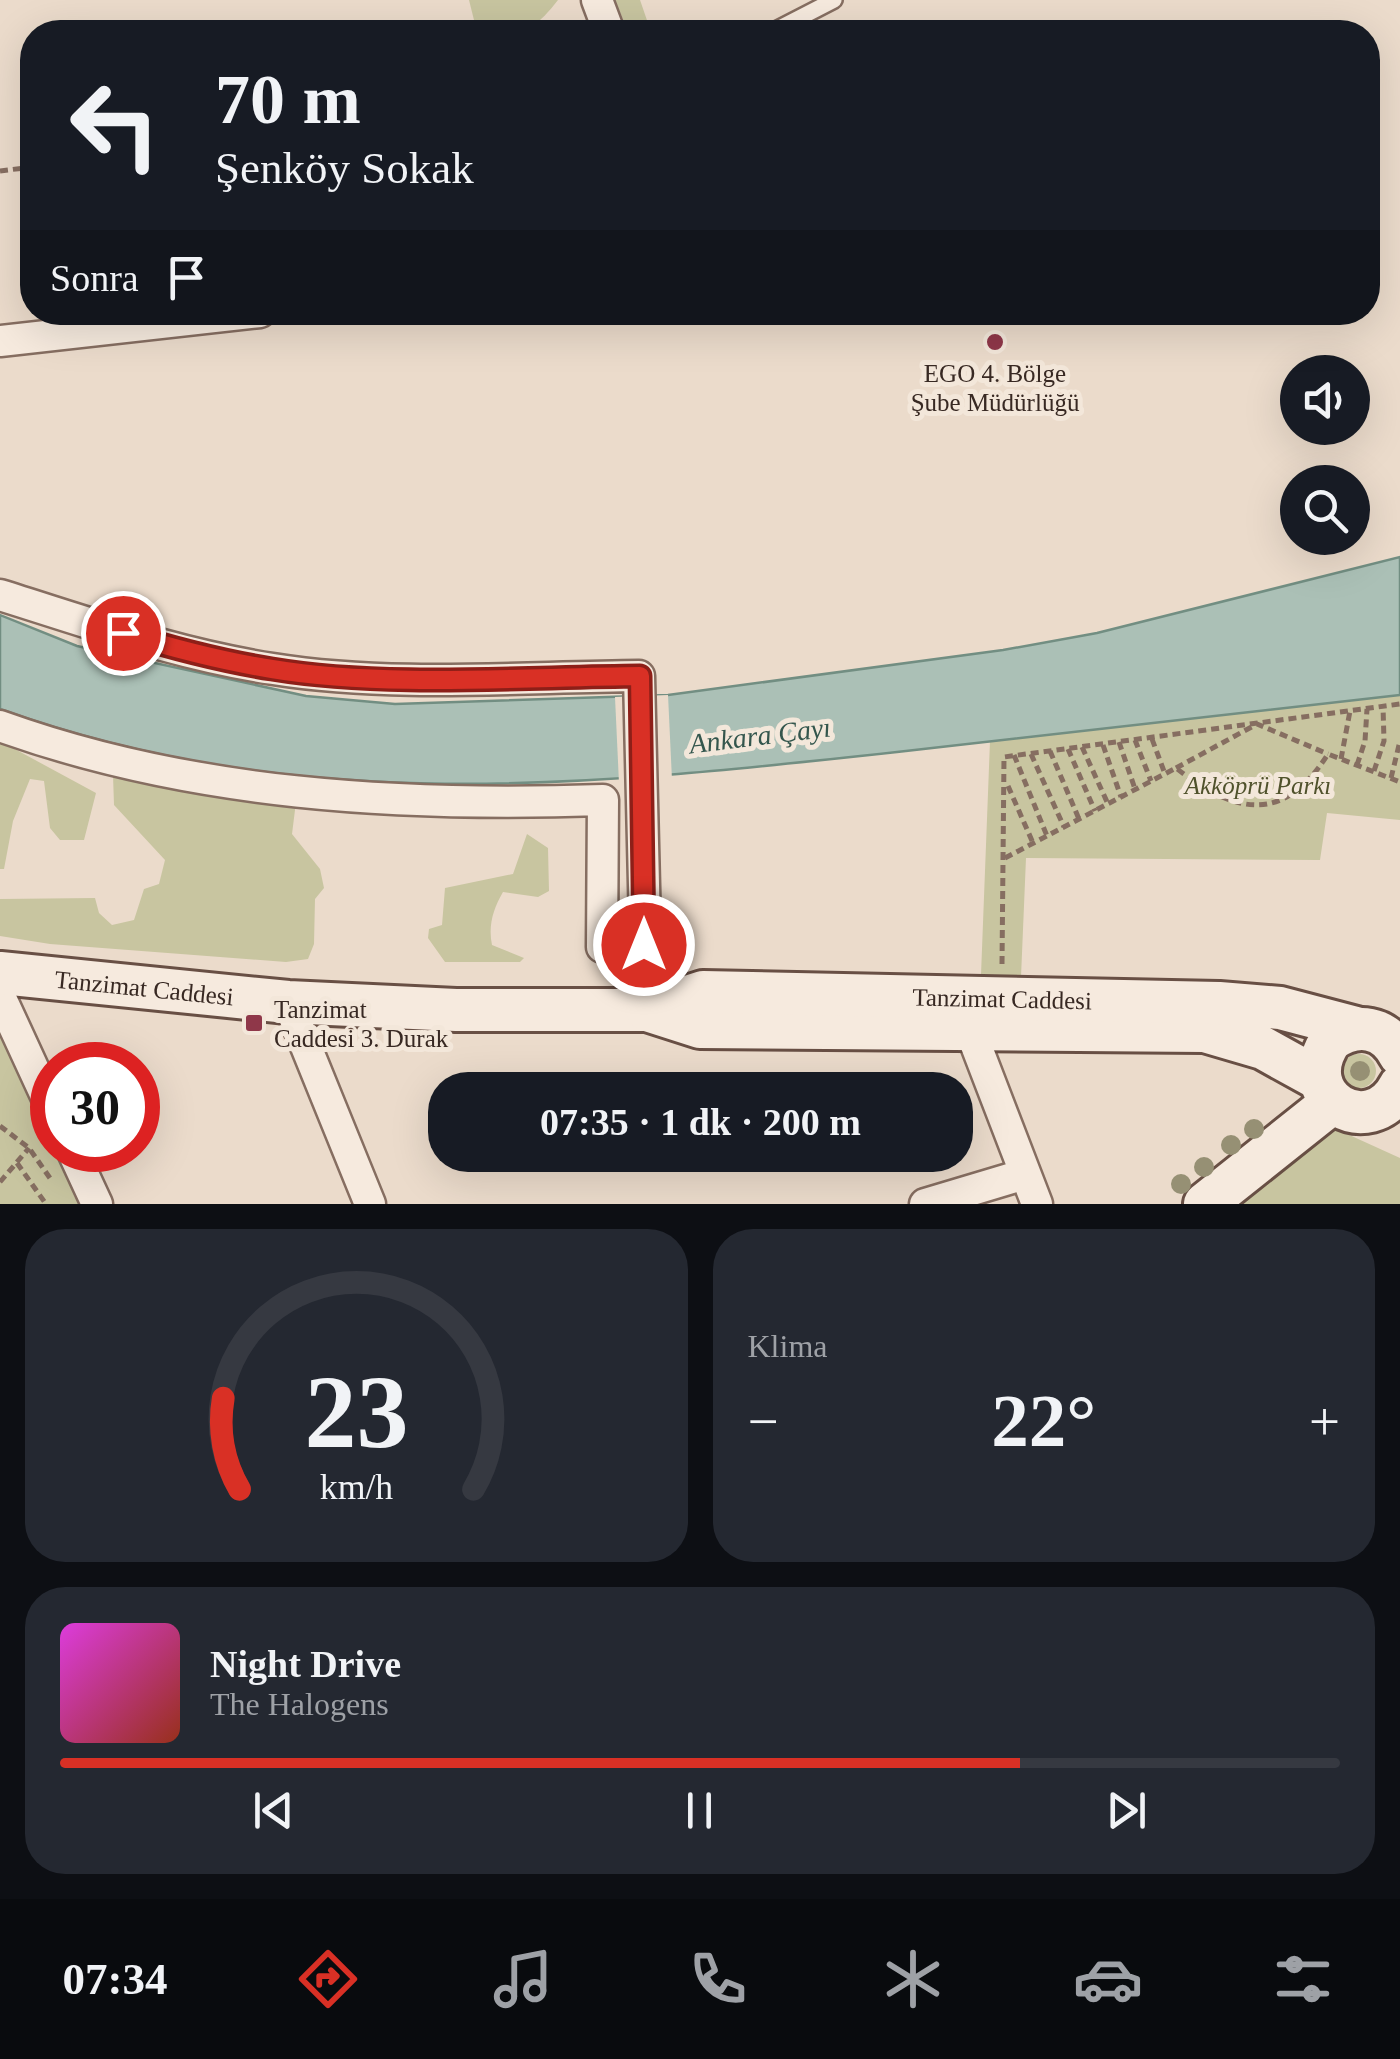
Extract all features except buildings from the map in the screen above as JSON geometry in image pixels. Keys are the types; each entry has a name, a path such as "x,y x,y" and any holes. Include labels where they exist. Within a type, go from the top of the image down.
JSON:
{"main road":[{"name":"Tanzimat Caddesi","path":"0,973 288,1002 456,1010 647,1010 700,1026 1205,1032 1263,1048 1326,1091"},
{"name":"Tanzimat Caddesi","path":"647,1010 703,992 1254,1004 1391,1059"},
{"path":"1331,1040 1391,1059 1359,1112 1326,1091 1322,1052 1331,1040"},
{"path":"1205,1204 1326,1091"}],"street":[{"path":"0,341 143,325"},
{"path":"0,595 184,652 274,670 345,677 640,686 647,1010"},
{"path":"0,726 56,746 197,777 327,796 433,801 603,800 602,947 644,945"},
{"path":"0,996 30,1061"},
{"path":"288,1002 361,1201"},
{"path":"969,1028 1022,1175 1037,1204"},
{"path":"82,1172 97,1204"},
{"path":"925,1204 1022,1175"}],"lane":[{"path":"805,6 834,0"}],"path":[{"path":"1001,998 1004,756 1400,704"},
{"path":"1374,771 1384,741 1383,706"},
{"path":"1358,765 1365,741 1367,708"},
{"path":"1340,759 1350,711"},
{"path":"1258,724 1400,782"},
{"path":"1005,858 1258,724"},
{"path":"1152,738 1165,774"},
{"path":"1134,740 1151,781"},
{"path":"1391,778 1400,741"},
{"path":"1119,742 1135,790"},
{"path":"1103,744 1120,797"},
{"path":"1082,747 1108,804"},
{"path":"1068,749 1095,810"},
{"path":"1050,751 1080,819"},
{"path":"1031,754 1064,827"},
{"path":"1176,768 1230,803 1259,804 1299,789 1328,754"},
{"path":"1014,755 1047,836"},
{"path":"1006,781 1033,843"},
{"path":"0,1126 29,1148 57,1191"},
{"path":"0,1182 29,1148"},
{"path":"17,1163 46,1204"}],"green space":[{"path":"469,0 558,0 540,20 474,20"},
{"path":"615,0 640,0 647,20 623,20"},
{"name":"Akköprü Parkı","path":"1400,695 1400,820 1327,813 1320,860 1026,858 1021,977 981,975 990,741"},
{"path":"0,741 96,793 84,840 60,840 50,828 44,781 30,779 13,821 4,869 0,869"},
{"path":"113,775 153,775 296,802 292,834 320,869 324,888 315,899 314,944 308,959 286,962 50,944 0,936 0,899 95,898 99,913 112,925 134,920 144,889 159,884 165,860 114,805"},
{"path":"527,834 548,848 549,891 538,897 503,892 494,911 491,931 492,945 524,958 520,962 445,962 428,938 429,929 442,925 445,888 513,874"},
{"path":"0,1037 9,1043 30,1088 30,1172 69,1172 84,1204 0,1204"},
{"path":"1359,1054 1371,1059 1376,1071 1371,1083 1359,1088 1347,1083 1342,1071 1347,1059"},
{"path":"1334,1128 1400,1158 1400,1204 1229,1204"}],"water":[{"name":"Ankara Çayı","path":"1400,557 1400,695 897,752 556,782 445,784 334,779 223,766 112,743 0,709 0,615 77,646 306,696 395,704 668,695 1003,650 1097,633"}],"pier":[{"path":"668,695 672,780 619,783 615,697"}],"place":[{"name":"EGO 4. Bölge Şube Müdürlüğü","path":"995,342"},
{"name":"Tanzimat Caddesi 3. Durak","path":"254,1023"}],"route":[{"path":"123,633 184,652 274,670 345,677 640,676 644,945"}]}
